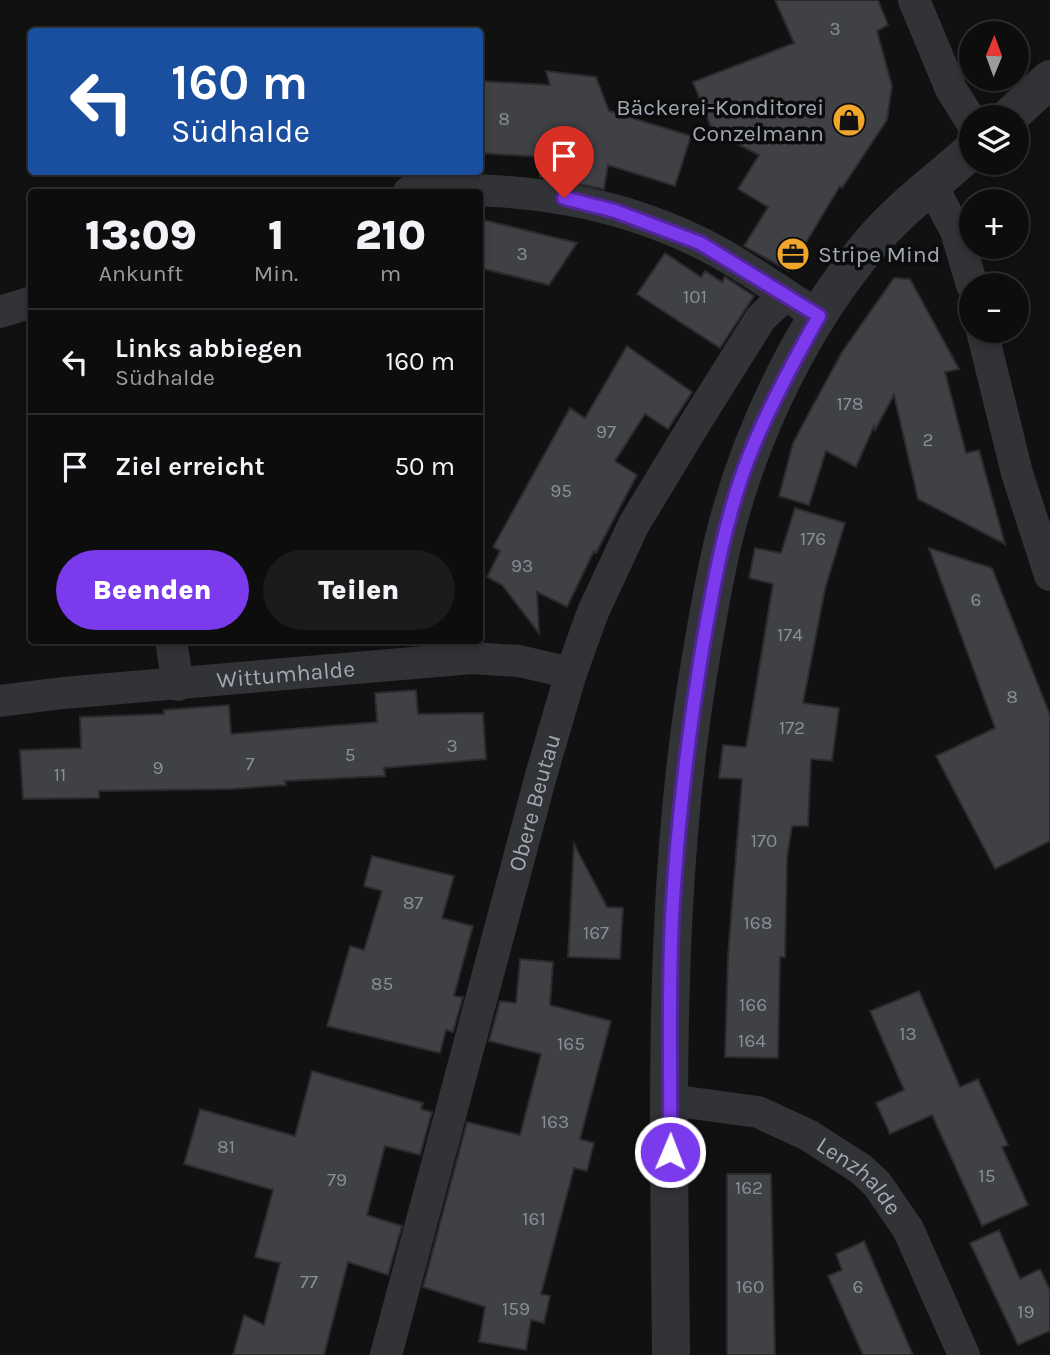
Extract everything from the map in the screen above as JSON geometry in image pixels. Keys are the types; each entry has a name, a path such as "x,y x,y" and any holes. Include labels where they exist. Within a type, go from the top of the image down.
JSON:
{"street":[{"path":"914,0 946,79 961,105"},
{"path":"1022,105 1050,79"},
{"path":"671,1355 672,919 678,826 697,683 725,532 749,458 796,357 819,316 871,243 959,162"},
{"path":"932,186 956,231 968,273"},
{"path":"483,190 535,192 615,211 709,247 819,316"},
{"name":"Obere Beutau","path":"386,1355 571,673 610,570 634,524 761,318 785,295"},
{"path":"0,312 28,303"},
{"path":"985,343 1017,473 1050,575"},
{"path":"172,644 178,685"},
{"name":"Wittumhalde","path":"0,701 63,693 178,685 285,672 472,658 519,661 571,673"},
{"name":"Lenzhalde","path":"670,1100 758,1112 808,1135 861,1169 892,1205 908,1229 964,1355"}],"building":[{"path":"775,0 878,0 888,25 877,31 892,86 887,120 842,188 840,186 789,271 744,246 768,207 738,189 759,155 713,132 693,82 794,43"},
{"path":"546,71 596,77 609,111 691,136 675,186 608,165 604,189 540,177 543,157 483,153 483,81 550,85"},
{"path":"483,220 577,243 549,285 483,269"},
{"path":"665,253 701,277 705,271 722,282 725,277 754,296 720,348 637,294"},
{"path":"894,278 910,279 959,369 945,372 966,453 979,450 1005,544 918,499 894,395 875,430 874,426 856,467 826,451 809,505 779,496 793,443 842,352"},
{"path":"627,346 692,392 668,429 645,414 615,461 637,475 596,553 594,551 567,607 537,592 539,633 502,585 487,577 500,551 493,547 570,408 585,418"},
{"path":"795,508 845,523 825,589 803,703 839,708 832,761 811,759 808,826 792,826 787,858 785,957 780,957 778,1058 725,1057 728,955 742,779 719,778 723,745 746,747 773,584 749,578 755,548 781,553"},
{"path":"929,548 992,568 1050,715 1050,841 995,869 936,756 995,728"},
{"path":"416,690 418,714 483,713 486,759 384,768 385,776 285,781 286,785 231,789 99,791 99,798 23,799 20,750 81,748 80,717 164,714 164,710 229,705 231,734 377,722 375,693"},
{"path":"574,844 607,907 623,908 620,959 568,957"},
{"path":"372,856 454,876 442,918 473,926 454,996 463,997 453,1032 446,1030 440,1053 327,1026 350,946 364,950 382,891 364,886"},
{"path":"520,959 553,962 550,1005 611,1021 580,1139 594,1143 587,1171 574,1168 541,1294 550,1296 544,1323 531,1320 526,1350 479,1342 485,1307 423,1287 467,1122 520,1135 541,1054 489,1041 500,1001 516,1003"},
{"path":"919,991 960,1087 978,1079 1008,1145 1002,1147 1028,1205 982,1226 932,1115 890,1134 876,1103 904,1090 870,1011"},
{"path":"312,1071 423,1103 421,1109 432,1112 420,1155 385,1146 367,1215 402,1226 388,1275 348,1262 324,1355 233,1355 244,1315 264,1325 280,1263 255,1257 273,1190 184,1164 200,1109 295,1136"},
{"path":"727,1174 771,1174 775,1355 727,1355"},
{"path":"999,1230 1020,1279 1040,1269 1050,1290 1050,1331 1018,1345 970,1243"},
{"path":"864,1241 913,1355 863,1355 828,1276 842,1270 836,1254"}],"place":[{"name":"Bäckerei-Konditorei Conzelmann","path":"849,120"},
{"name":"Stripe Mind","path":"793,254"}],"route":[{"path":"564,198 615,211 700,243 819,316 796,357 749,458 725,532 715,576 683,776 678,826 670,998 670,1152"}]}
